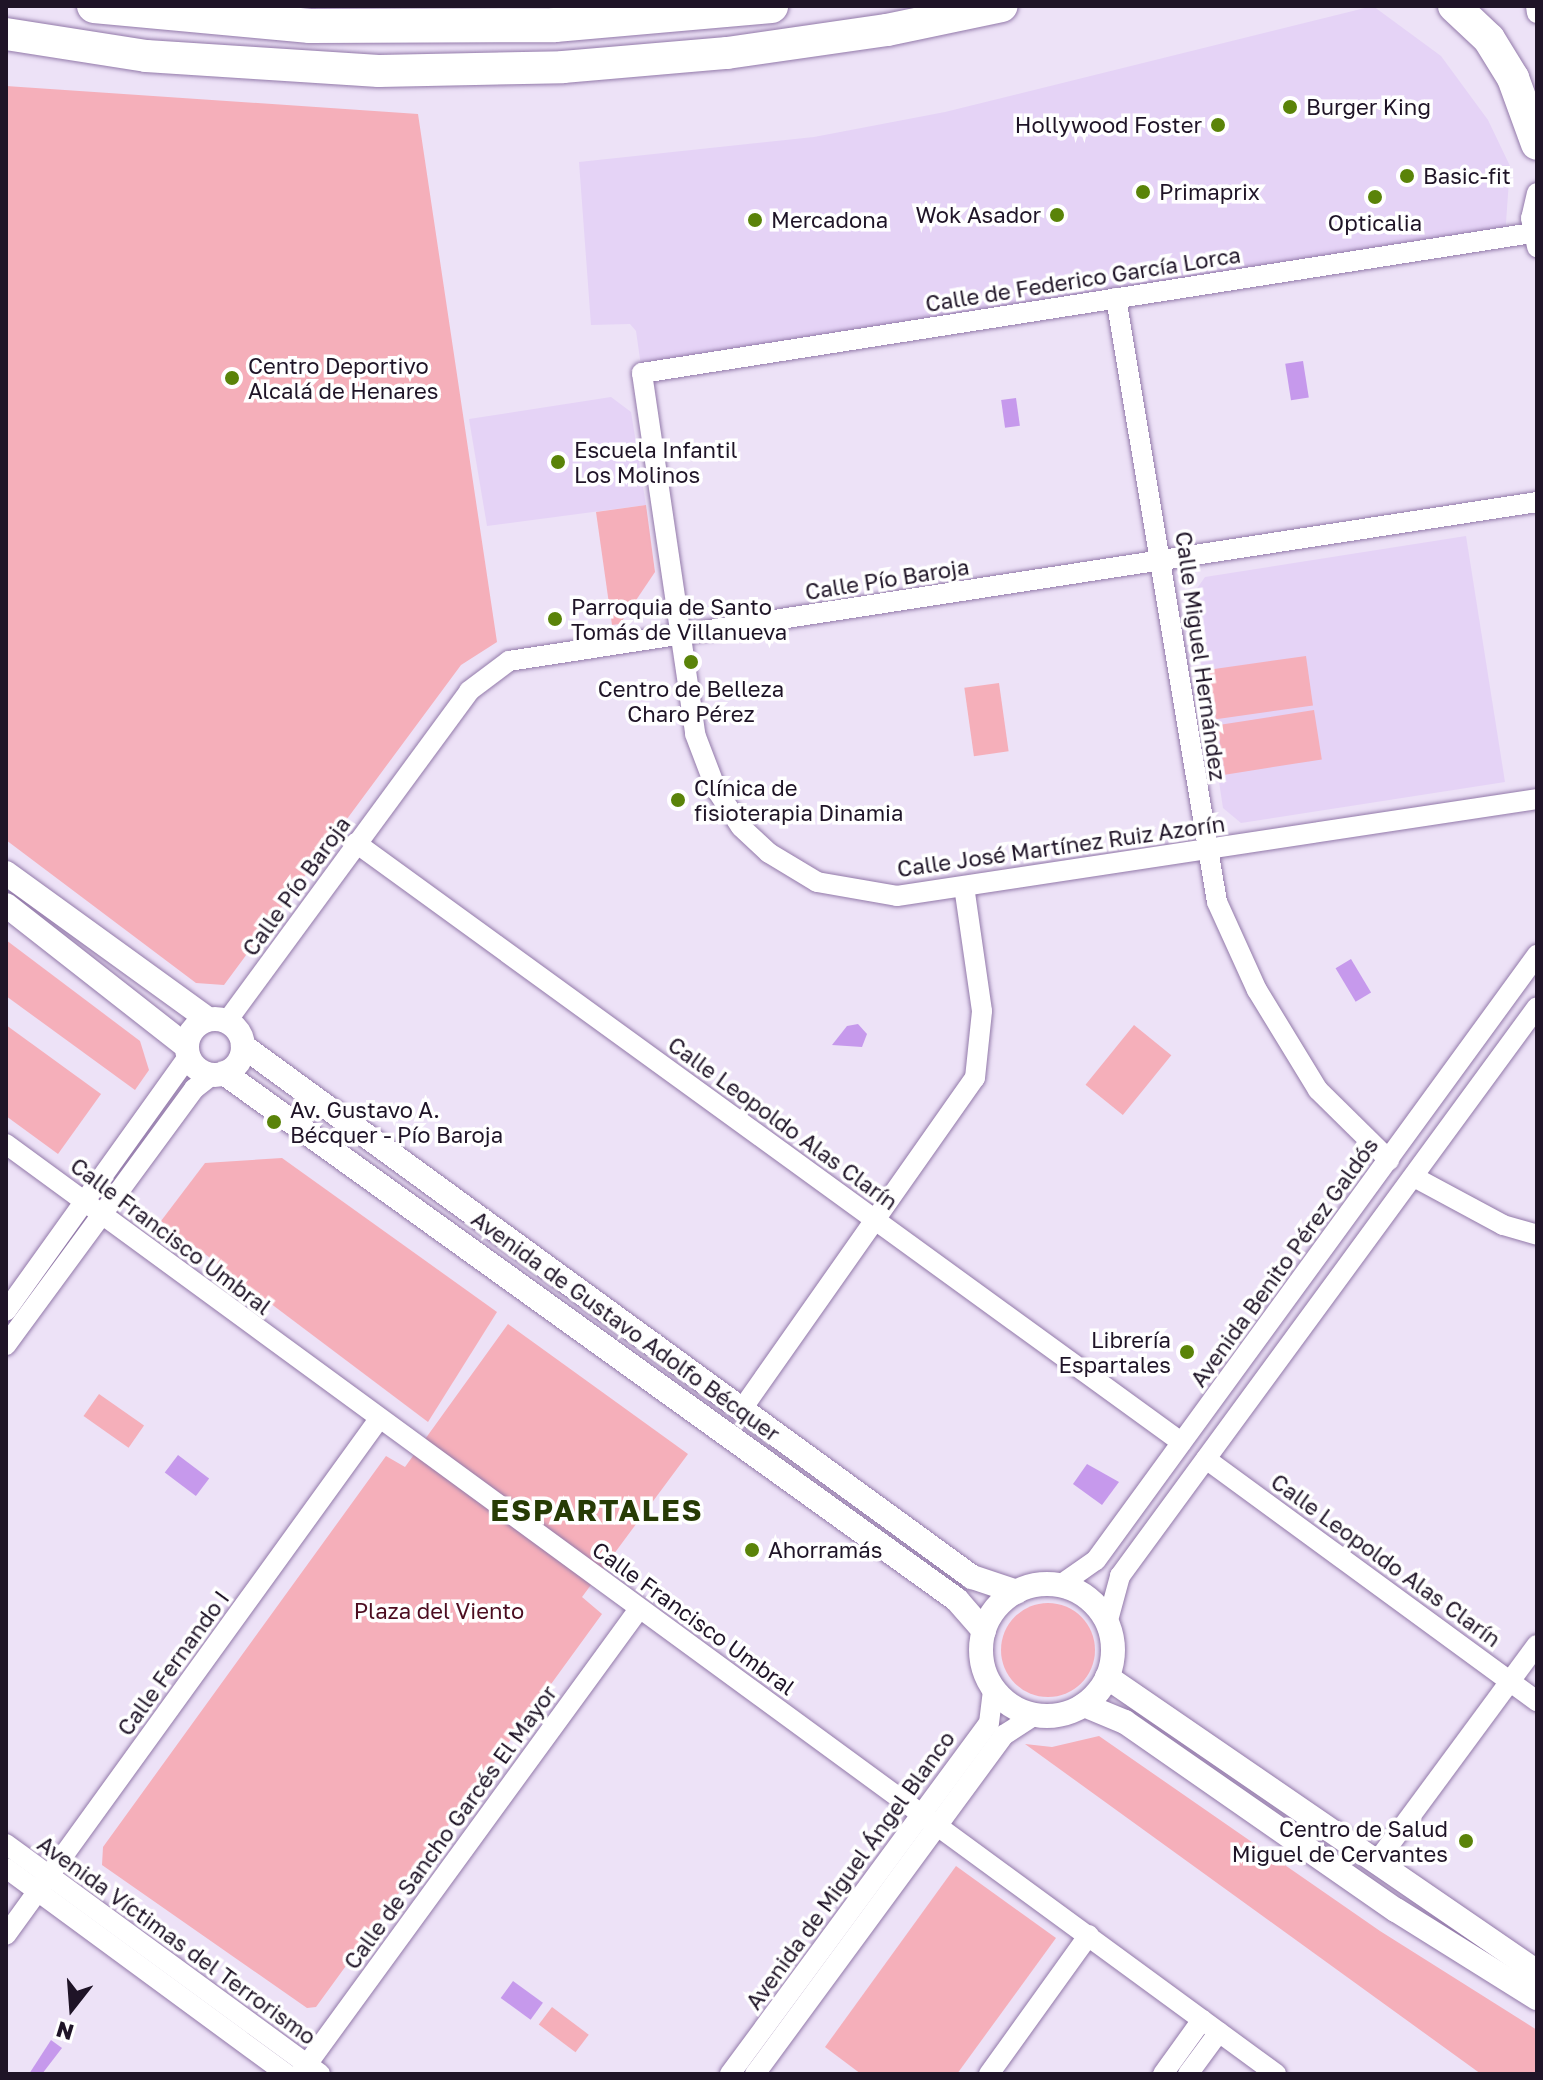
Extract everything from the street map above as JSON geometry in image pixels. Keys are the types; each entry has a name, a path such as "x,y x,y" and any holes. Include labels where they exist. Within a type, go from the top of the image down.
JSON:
{"highway":[{"path":"94,6 310,26 555,25 771,6"},
{"path":"6,34 146,56 348,69 563,67 742,51 887,30 1002,6"},
{"path":"1454,6 1489,39 1513,78 1537,144"}],"street":[{"path":"1536,6 1537,13"},
{"path":"1535,240 1537,193"},
{"name":"Calle de Federico García Lorca","path":"642,373 1116,298 1535,240"},
{"name":"Calle Miguel Hernández","path":"1116,298 1164,560 1205,849 1217,902 1257,990 1318,1090 1389,1160"},
{"name":"Calle José Martínez Ruiz Azorín","path":"642,373 695,734 716,789 741,827 769,853 817,882 856,892 897,896 1537,799"},
{"name":"Calle Pío Baroja","path":"218,1020 469,691 509,661 1537,502"},
{"name":"Calle Leopoldo Alas Clarín","path":"356,843 1181,1442"},
{"path":"6,873 218,1020 243,1046 238,1063 194,1089 6,1311"},
{"path":"742,1409 975,1078 983,1046 982,1011 964,886"},
{"path":"6,905 218,1074"},
{"name":"Avenida Benito Pérez Galdós","path":"1059,1586 1096,1560 1537,955"},
{"path":"1107,1624 1120,1576 1537,1007"},
{"path":"6,1345 94,1208 187,1051 193,1029 218,1020"},
{"name":"Avenida de Gustavo Adolfo Bécquer","path":"243,1046 972,1577 1017,1592"},
{"name":"Avenida de Gustavo Adolfo Bécquer","path":"218,1074 957,1600 984,1631"},
{"name":"Calle Francisco Umbral","path":"6,1144 1276,2074"},
{"path":"1414,1177 1503,1225 1537,1235"},
{"name":"Calle Fernando I","path":"6,1935 379,1419"},
{"name":"Calle Leopoldo Alas Clarín","path":"1206,1459 1537,1701"},
{"path":"1038,1584 1059,1586 1080,1593 1107,1624 1112,1641 1107,1677 1084,1705 1070,1712 1035,1715 1005,1701 993,1689 981,1656 984,1631 996,1609 1017,1592 1038,1584"},
{"name":"Calle de Sancho Garcés El Mayor","path":"309,2071 639,1609"},
{"path":"1376,1863 1537,1645"},
{"path":"1107,1677 1537,1972"},
{"name":"Avenida de Miguel Ángel Blanco","path":"755,2074 929,1821 989,1723 993,1689"},
{"path":"1084,1705 1125,1722 1396,1910 1537,1998"},
{"name":"Avenida de Miguel Ángel Blanco","path":"730,2074 929,1821 1004,1735 1035,1715"},
{"name":"Avenida Víctimas del Terrorismo","path":"6,1844 43,1883 286,2074"},
{"name":"Avenida Víctimas del Terrorismo","path":"6,1868 43,1883 309,2071"},
{"path":"989,2074 1089,1935"},
{"path":"1163,2074 1210,2026"},
{"path":"1188,2074 1210,2026"}],"shaded area":[{"path":"1373,6 1441,56 1488,120 1510,166 1505,237 642,373 636,331 630,324 591,325 579,162 814,137 945,112"},
{"path":"1303,361 1309,398 1291,400 1285,364"},
{"name":"Escuela Infantil Los Molinos","path":"611,397 631,412 646,505 487,526 469,419"},
{"path":"1016,398 1020,426 1005,428 1001,400"},
{"path":"1466,536 1505,782 1241,823 1223,808 1191,597 1205,577"},
{"path":"1351,959 1371,992 1356,1002 1336,968"},
{"path":"858,1024 867,1034 862,1047 832,1045 847,1026"},
{"path":"178,1455 209,1478 196,1496 165,1473"},
{"path":"1087,1464 1119,1482 1102,1505 1073,1484"},
{"path":"513,1981 543,2003 531,2020 501,1998"},
{"path":"51,2040 62,2048 42,2074 29,2074"}],"green space":[{"name":"Centro Deportivo Alcalá de Henares","path":"6,86 418,114 497,642 461,665 224,985 196,983 6,840"},
{"path":"646,505 655,572 620,624 612,625 596,512"},
{"path":"1306,656 1313,706 1216,719 1209,670"},
{"path":"999,683 1009,751 974,756 964,688"},
{"path":"1314,710 1322,759 1225,775 1217,725"},
{"path":"6,940 140,1041 149,1070 135,1090 6,996"},
{"path":"6,1025 101,1094 58,1154 6,1116"},
{"path":"1134,1025 1171,1055 1123,1115 1086,1085"},
{"path":"282,1158 497,1312 428,1422 161,1221 205,1163"},
{"name":"Plaza del Viento","path":"508,1324 688,1454 582,1597 602,1614 316,2007 307,2008 102,1865 103,1847 386,1456 405,1467"},
{"path":"99,1394 144,1426 129,1448 84,1416"},
{"path":"1048,1603 1066,1606 1081,1617 1092,1632 1095,1650 1092,1668 1081,1683 1066,1694 1048,1697 1030,1694 1015,1683 1004,1668 1001,1650 1004,1632 1015,1617 1030,1606"},
{"path":"1099,1736 1380,1931 1537,2030 1537,2074 1481,2074 1025,1744 1052,1747"},
{"path":"956,1866 1056,1938 957,2074 861,2074 825,2047"},
{"path":"552,2007 589,2035 575,2052 539,2025"}],"place":[{"name":"Burger King","path":"1290,107"},
{"name":"Hollywood Foster","path":"1218,125"},
{"name":"Basic-fit","path":"1407,176"},
{"name":"Primaprix","path":"1143,192"},
{"name":"Opticalia","path":"1375,197"},
{"name":"Wok Asador","path":"1057,215"},
{"name":"Mercadona","path":"755,220"},
{"name":"Centro Deportivo Alcalá de Henares","path":"232,378"},
{"name":"Escuela Infantil Los Molinos","path":"558,462"},
{"name":"Parroquia de Santo Tomás de Villanueva","path":"555,619"},
{"name":"Centro de Belleza Charo Pérez","path":"691,662"},
{"name":"Clínica de fisioterapia Dinamia","path":"678,800"},
{"name":"Av. Gustavo A. Bécquer - Pío Baroja","path":"274,1122"},
{"name":"Librería Espartales","path":"1187,1352"},
{"name":"Ahorramás","path":"752,1550"},
{"name":"Centro de Salud Miguel de Cervantes","path":"1466,1841"}],"district":[{"name":"ESPARTALES","path":"597,1510"}]}
